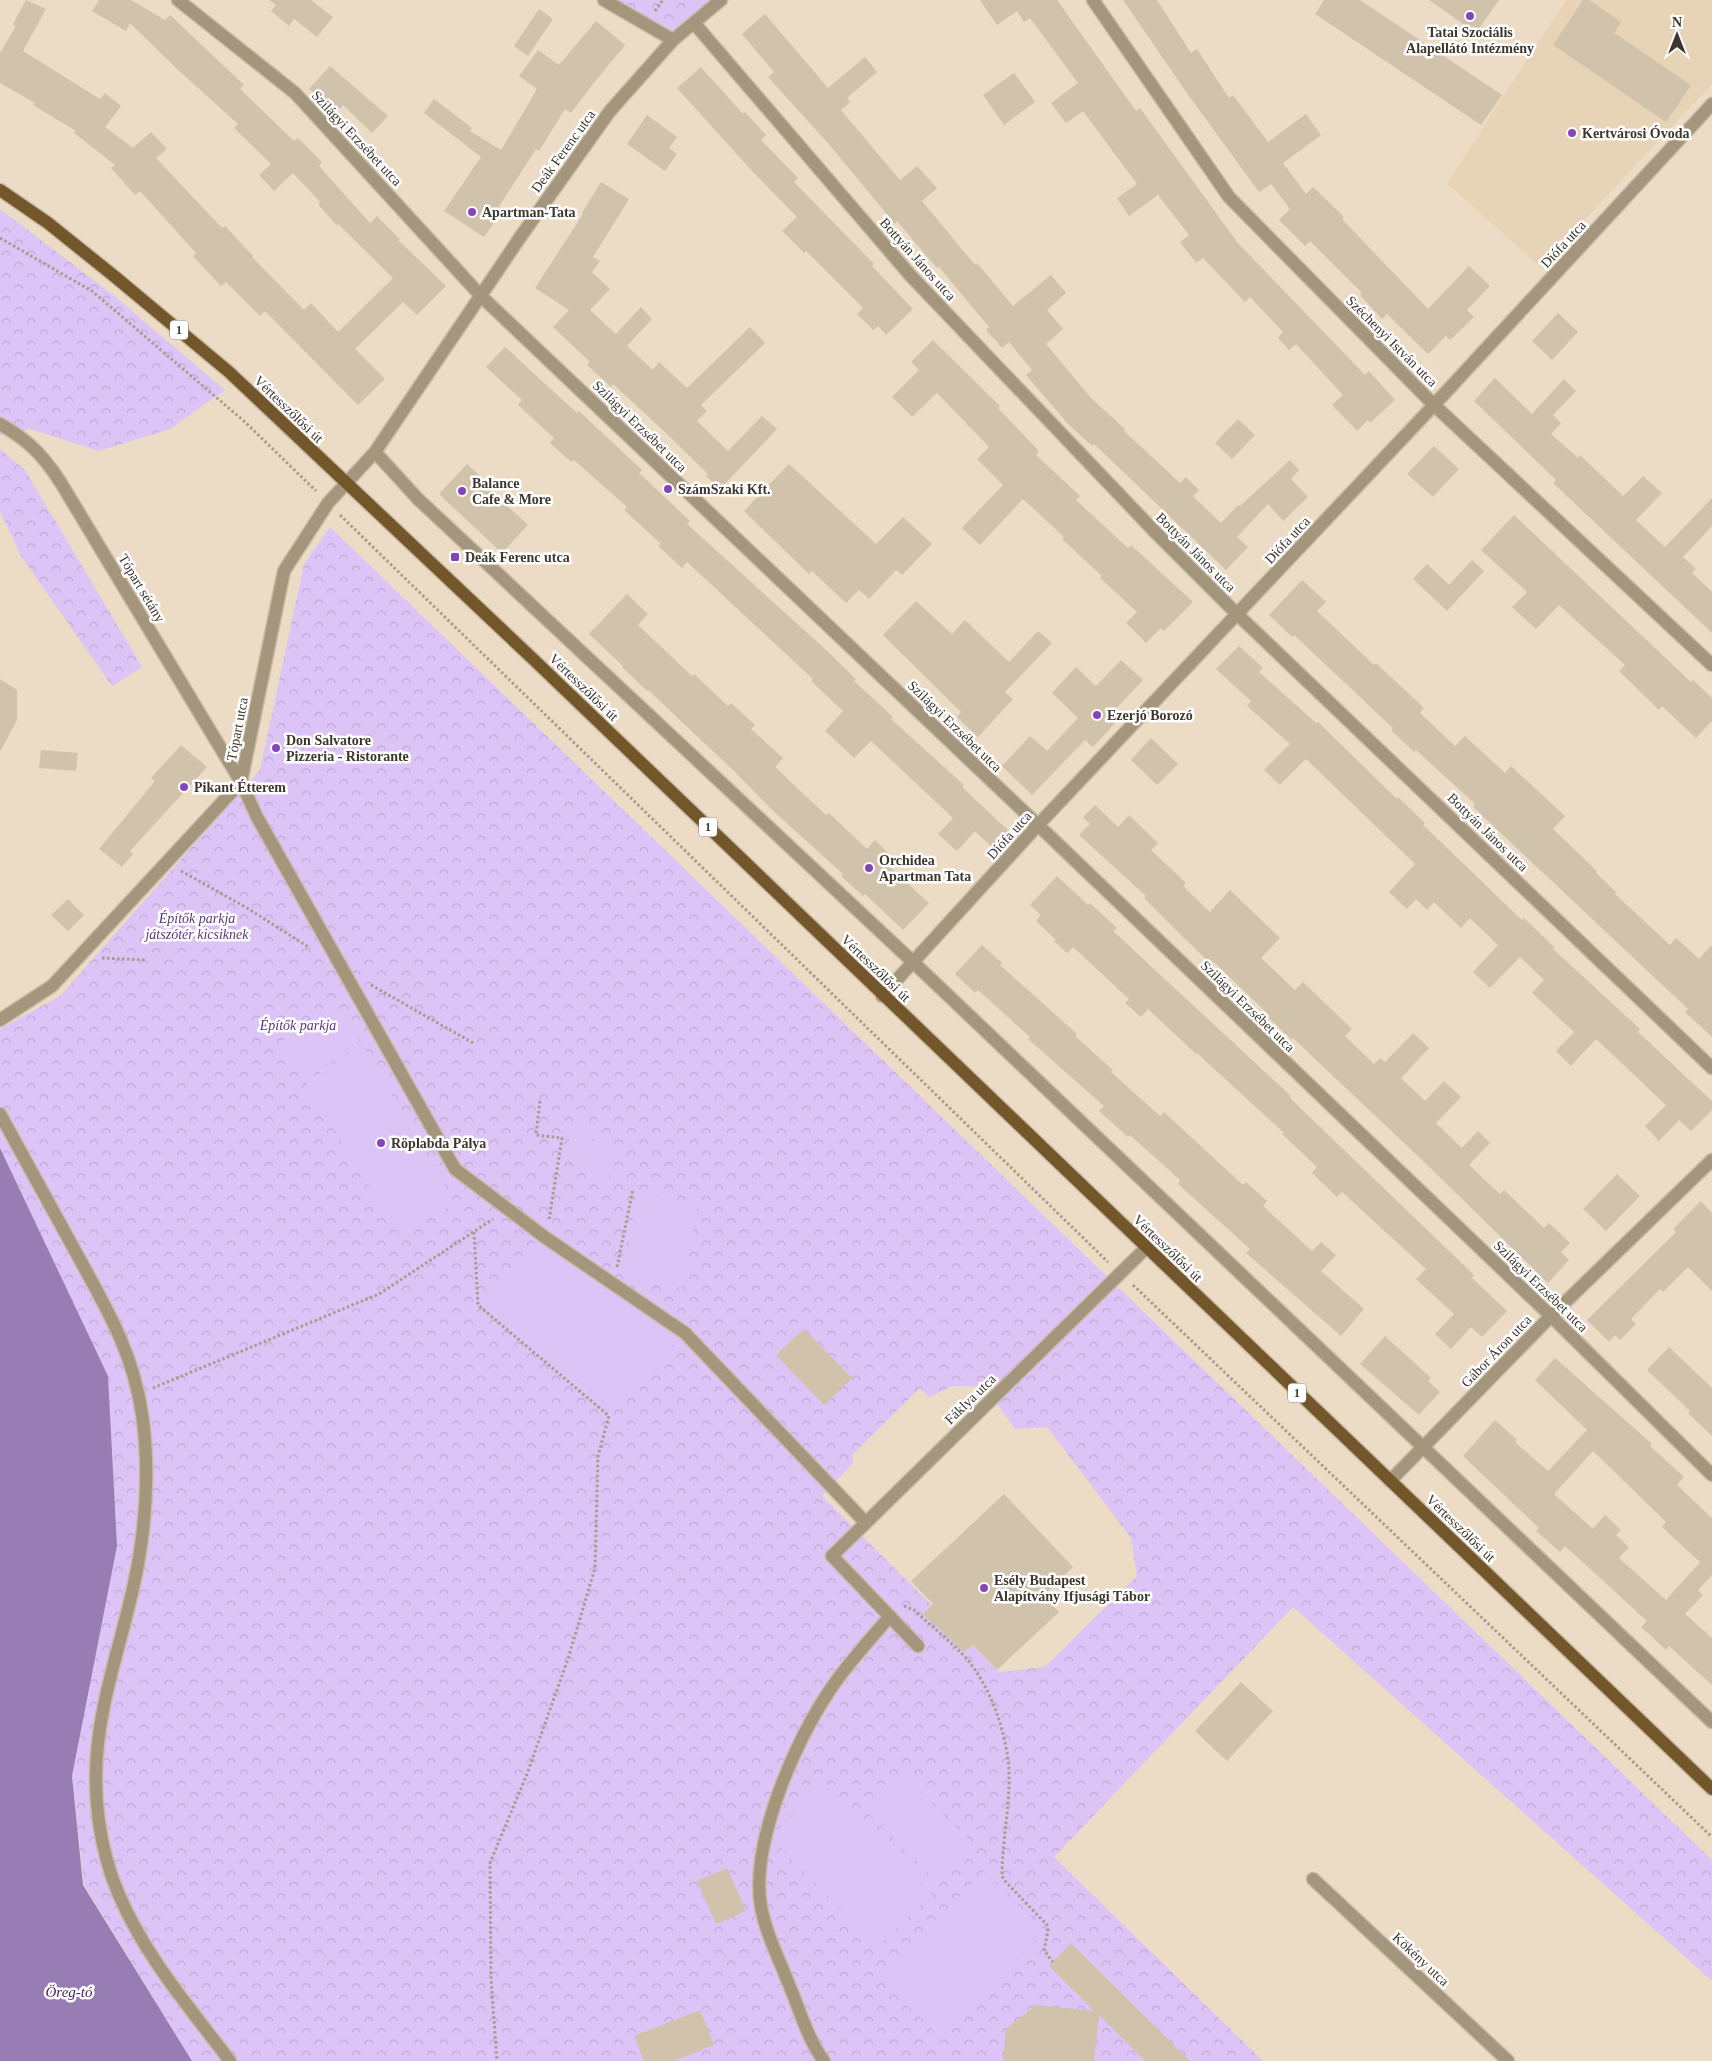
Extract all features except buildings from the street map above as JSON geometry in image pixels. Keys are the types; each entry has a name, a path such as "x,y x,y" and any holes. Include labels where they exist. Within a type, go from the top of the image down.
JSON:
{"main road":[{"name":"Vértesszőlősi út","path":"0,190 48,223 185,334 228,372 526,653 1712,1789"}],"street":[{"name":"Szilágyi Erzsébet utca","path":"178,0 295,93 481,296 1551,1316 1712,1475"},
{"path":"604,0 673,40"},
{"name":"Deák Ferenc utca","path":"346,484 375,452 521,236 610,112 673,40 721,0"},
{"name":"Széchenyi István utca","path":"1093,0 1229,198 1434,405 1712,665"},
{"name":"Bottyán János utca","path":"694,23 910,275 1156,533 1237,614 1712,1068"},
{"name":"Diófa utca","path":"882,996 1038,825 1434,405 1712,104"},
{"name":"Tópart sétány","path":"0,424 35,448 49,464 241,782 271,842 455,1169 546,1238 685,1333 866,1524"},
{"name":"Vértesszőlősi út","path":"375,452 418,499 913,962 1712,1722"},
{"name":"Tópart utca","path":"0,1020 52,986 241,782 284,571 328,504 346,484"},
{"path":"0,1114 116,1324 132,1366 138,1394 146,1464 144,1522 133,1586 104,1704 98,1743 96,1775 105,1853 116,1888 144,1945 230,2061"},
{"name":"Gábor Áron utca","path":"1390,1481 1551,1316 1712,1160"},
{"name":"Fáklya utca","path":"918,1646 832,1556 1146,1248"},
{"path":"824,2061 811,2039 768,1932 759,1893 760,1859 771,1818 796,1749 830,1690 890,1616"},
{"name":"Kökény utca","path":"1314,1879 1508,2061"}],"path":[{"path":"0,238 92,291 245,422 374,550 1120,1273 1712,1838"},
{"path":"79,958 145,960"},
{"path":"540,1100 536,1136 562,1138 546,1238"},
{"path":"614,1283 632,1189"},
{"path":"138,1394 379,1294 507,1210"},
{"path":"474,1232 478,1304 609,1416 598,1456 595,1568 568,1659 537,1748 490,1863 491,1979 497,2061"},
{"path":"876,1602 896,1604 914,1610 965,1657 987,1691 1005,1740 1008,1754 1008,1808 1004,1836 1002,1876 1047,1925 1048,1930 1044,1951 1053,1962"}],"shaded area":[{"name":"Kertvárosi Óvoda","path":"1566,0 1712,0 1712,84 1540,267 1447,183"}],"green space":[{"path":"602,0 721,0 673,40"},
{"path":"0,209 113,295 225,390 170,429 99,451 30,429 0,435"},
{"path":"0,449 25,470 142,667 112,686 21,556 0,511"},
{"path":"330,527 1712,1860 1712,1981 1293,1607 1054,1857 1263,2061 192,2061 84,1885 72,1776 117,1546 108,1376 0,1148 0,1029 60,996 260,770 304,564","holes":["952,1386 985,1387 1015,1429 1047,1427 1131,1538 1137,1576 1045,1667 1000,1672 997,1670 822,1496 853,1463 852,1455 920,1388 929,1397"]},
{"path":"338,1006 361,1044 303,1079 280,1042"},
{"name":"Röplabda Pálya","path":"364,1047 455,1204 398,1233 305,1082"},
{"path":"573,1121 595,1125 588,1164 566,1160"},
{"path":"594,1138 615,1142 608,1180 587,1176"},
{"path":"638,1192 698,1204 682,1288 622,1277"},
{"path":"538,1238 679,1338 613,1409 484,1301"},
{"path":"904,1776 973,1844 937,1881 868,1813"},
{"path":"824,1784 932,1894 878,1946 770,1837"},
{"path":"983,1871 1045,1930 942,2038 880,1980"}],"water":[{"name":"Öreg-tó","path":"0,1148 108,1376 117,1546 72,1776 83,1885 192,2061 0,2061"}],"place":[{"name":"Tatai Szociális Alapellátó Intézmény","path":"1470,16"},
{"name":"Kertvárosi Óvoda","path":"1572,133"},
{"name":"Apartman-Tata","path":"472,212"},
{"name":"SzámSzaki Kft.","path":"668,489"},
{"name":"Balance Cafe & More","path":"462,491"},
{"name":"Deák Ferenc utca","path":"455,557"},
{"name":"Ezerjó Borozó","path":"1097,715"},
{"name":"Don Salvatore Pizzeria - Ristorante","path":"276,748"},
{"name":"Pikant Étterem","path":"184,787"},
{"name":"Orchidea Apartman Tata","path":"869,868"},
{"name":"Röplabda Pálya","path":"381,1143"},
{"name":"Esély Budapest Alapítvány Ifjusági Tábor","path":"984,1588"}],"park label":[{"name":"Építők parkja játszótér kicsiknek","path":"197,926"},
{"name":"Építők parkja","path":"298,1025"}]}
